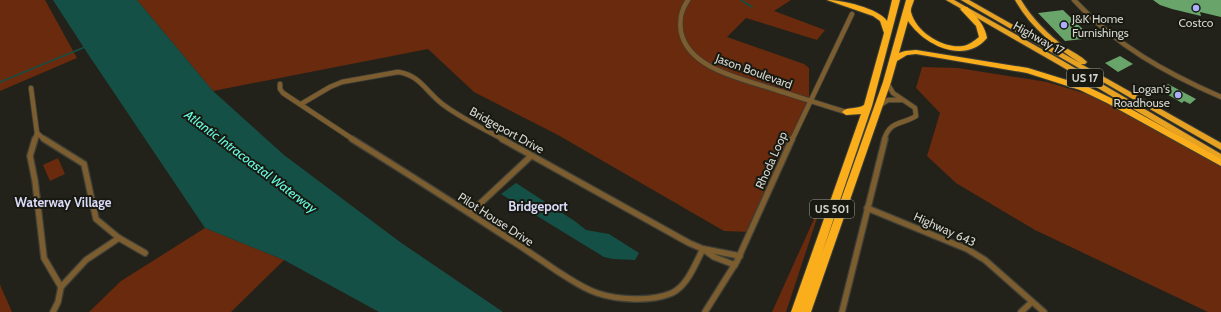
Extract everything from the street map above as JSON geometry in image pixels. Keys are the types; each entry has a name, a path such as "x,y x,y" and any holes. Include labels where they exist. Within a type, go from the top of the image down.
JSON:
{"highway":[{"path":"831,0 871,12 880,17 885,24 886,34"},
{"name":"US 501","path":"796,312 868,106 896,0"},
{"name":"US 501","path":"806,312 887,82 910,0"},
{"name":"Highway 17","path":"949,0 1061,63 1109,93 1221,158"},
{"name":"Highway 17","path":"964,0 1221,146"},
{"path":"1018,0 1035,25 1056,44 1158,110"},
{"path":"906,11 912,24 923,36 941,45 962,48 971,46 983,38 983,34 978,23 964,9"},
{"path":"893,60 905,53 916,52 1028,71 1057,79 1083,88 1110,101 1221,162"},
{"path":"1109,93 1144,108 1221,152"},
{"path":"846,112 861,111 868,106"},
{"path":"846,112 856,120 860,128"}],"street":[{"name":"Jason Boulevard","path":"688,0 680,18 680,34 686,46 698,59 721,72 846,112"},
{"path":"1074,0 1102,27 1128,47 1171,73 1221,97"},
{"name":"Rhoda Loop","path":"705,312 724,285 740,256 809,101 852,14"},
{"name":"Bridgeport Drive","path":"301,104 330,87 342,82 391,72 405,73 416,78 443,105 531,156 689,243 703,249 714,257 735,265"},
{"path":"842,312 882,143 888,127 893,124 912,119 916,116 914,108 890,90 887,82"},
{"name":"Pilot House Drive","path":"280,84 280,89 320,119 470,213 579,285 597,294 610,297 649,298 662,297 671,294 684,282 703,249"},
{"path":"31,88 37,133 30,156 35,181 44,258 61,287"},
{"path":"879,106 888,100 893,99 906,101"},
{"path":"37,133 45,140 84,164 96,219 119,238 145,253"},
{"path":"470,213 531,156"},
{"name":"Highway 643","path":"867,208 967,249 985,260 1044,312"},
{"path":"53,312 58,302 61,287 86,260 119,238"},
{"name":"Bridgeport Drive","path":"703,249 740,256"},
{"path":"1021,312 1032,302"}],"shaded area":[{"path":"0,0 45,0 77,58 0,91"},
{"path":"137,0 791,0 774,11 825,30 817,40 746,18 727,37 804,64 809,68 809,101 750,232 724,231 558,135 474,92 428,49 213,91"},
{"path":"922,67 958,68 1047,82 1110,101 1221,163 1221,312 1208,312 1035,230 956,183 927,156 940,113 916,88"},
{"path":"58,158 65,174 50,181 43,165"},
{"path":"824,197 786,312 772,312"},
{"path":"205,228 284,260 231,312 89,312 121,281"},
{"path":"0,284 1,287 12,312 0,312"}],"water":[{"name":"Atlantic Intracoastal Waterway","path":"53,0 137,0 213,91 284,155 400,242 503,312 379,312 284,260 205,228"},
{"path":"516,183 586,230 609,234 639,253 635,260 604,257 501,194"}],"building":[{"name":"Costco","path":"1153,0 1221,0 1221,17 1200,12 1201,16 1172,9 1160,5"},
{"name":"J&K Home Furnishings","path":"1063,10 1092,38 1065,41 1038,13"},
{"name":"J&K Home Furnishings","path":"1120,56 1133,64 1118,72 1105,63"},
{"name":"Logan's Roadhouse","path":"1168,84 1196,99 1190,104 1184,101 1182,103 1160,90"}],"waterway":[{"path":"741,0 752,7"},
{"path":"0,82 85,47"}],"place":[{"name":"Costco","path":"1196,8"},
{"name":"J&K Home Furnishings","path":"1064,25"},
{"name":"Logan's Roadhouse","path":"1178,95"}],"district":[{"name":"Waterway Village","path":"63,202"},
{"name":"Bridgeport","path":"538,206"}]}
